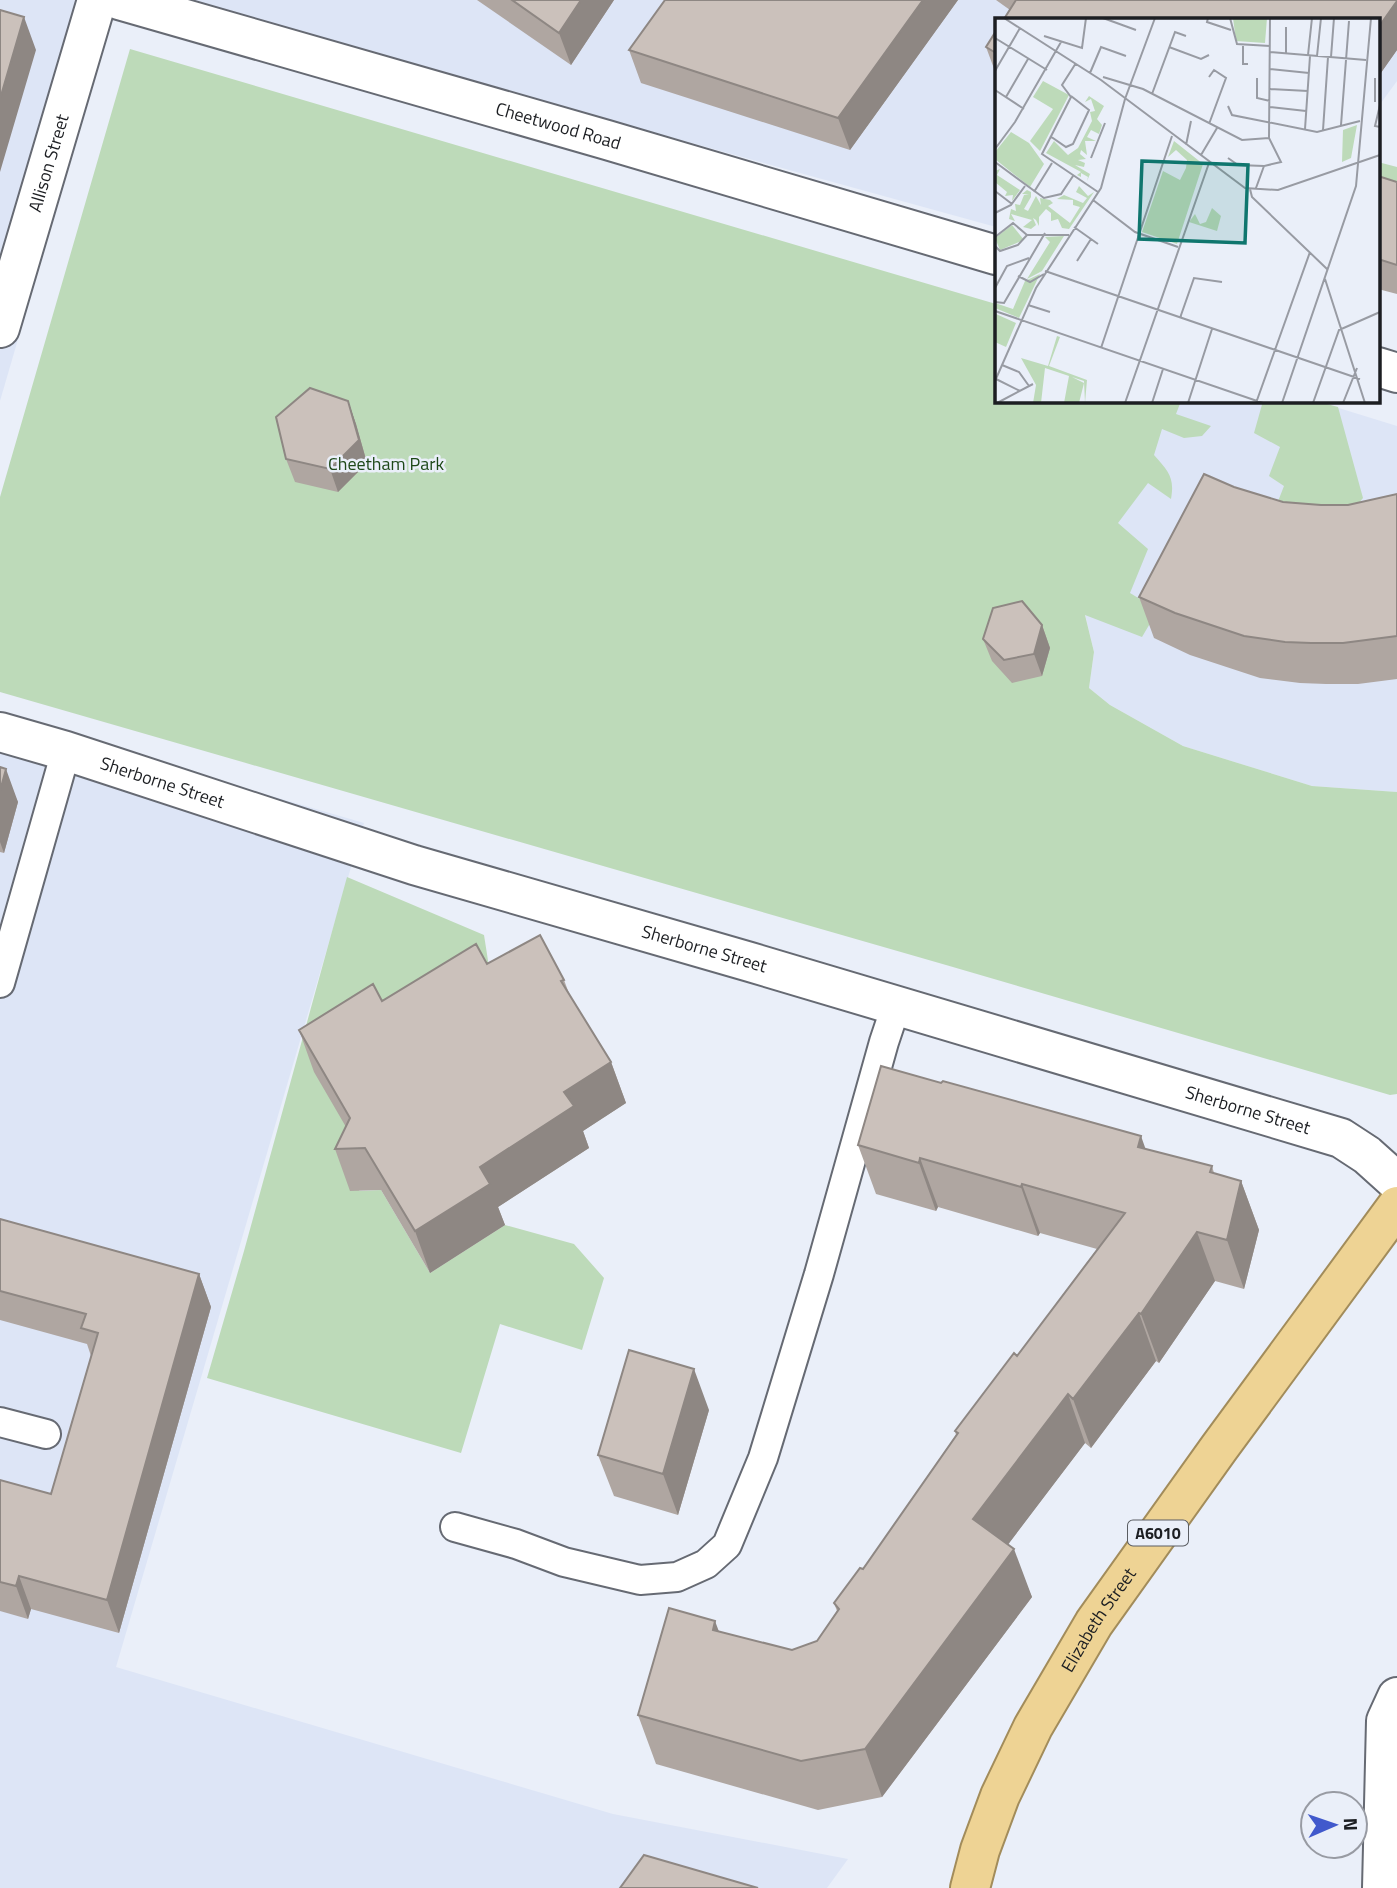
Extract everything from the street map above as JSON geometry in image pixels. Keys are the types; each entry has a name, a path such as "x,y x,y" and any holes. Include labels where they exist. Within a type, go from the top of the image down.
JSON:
{"highway":[{"name":"Elizabeth Street","path":"970,1888 1000,1796 1032,1727 1094,1623 1397,1206"}],"street":[{"name":"Allison Street","path":"0,328 97,0"},
{"name":"Cheetwood Road","path":"119,0 995,255"},
{"path":"1380,368 1397,373"},
{"name":"Sherborne Street","path":"0,732 414,865 1341,1138 1367,1155 1397,1182"},
{"path":"1382,1888 1386,1721 1397,1697"}],"lane":[{"path":"0,983 65,751"},
{"path":"455,1527 516,1544 564,1562 640,1580 677,1577 706,1564 727,1545 763,1458 896,1006"},
{"path":"0,1422 46,1434"}],"shaded area":[{"path":"0,0 117,0 0,401"},
{"path":"174,0 1397,0 1397,81 1380,104 1380,18 995,18 995,227"},
{"path":"1134,402 1319,402 1397,426 1397,792 1312,786 1183,746 1110,705 1089,688 1094,652 1085,614"},
{"path":"0,717 364,823 116,1667 613,1814 848,1859 827,1888 0,1888"}],"green space":[{"name":"Cheetham Park","path":"130,49 995,304 995,402 1181,402 1176,414 1211,426 1202,436 1184,438 1162,429 1154,455 1169,475 1172,485 1171,499 1148,483 1118,523 1148,549 1130,593 1158,610 1142,637 1085,615 1094,652 1089,688 1110,705 1183,746 1312,786 1397,792 1397,1094 1390,1095 0,692 0,497"},
{"path":"1380,163 1397,167 1397,211 1380,206"},
{"path":"1263,402 1320,402 1338,407 1363,498 1353,510 1275,509 1284,486 1269,476 1280,447 1254,433"},
{"path":"347,877 484,935 492,986 365,1160 359,1191 381,1190 430,1273 505,1225 574,1244 604,1278 582,1350 500,1324 461,1453 207,1378"}],"building":[{"path":"512,0 581,0 559,33"},
{"path":"665,0 923,0 838,118 629,50"},
{"path":"1016,0 1397,0 1380,25 1380,18 1005,18"},
{"path":"0,10 24,17 0,99"},
{"path":"995,33 995,52 986,47"},
{"path":"1380,177 1397,182 1397,265 1380,260"},
{"path":"310,388 348,401 359,440 330,469 286,459 276,417"},
{"path":"1204,474 1234,487 1283,502 1348,505 1397,494 1397,636 1343,643 1311,643 1244,636 1175,613 1139,597"},
{"path":"1022,601 1042,625 1034,654 1004,660 983,639 993,608"},
{"path":"0,767 6,769 0,791"},
{"path":"540,935 564,980 561,981 611,1062 564,1092 574,1106 480,1167 490,1184 415,1231 365,1148 335,1149 350,1118 299,1030 373,984 382,1001 476,944 487,964"},
{"path":"881,1066 1141,1136 1138,1147 1212,1166 1210,1172 1241,1181 1227,1240 1197,1232 1141,1314 1139,1313 1073,1399 1068,1394 973,1519 1014,1549 865,1749 801,1761 638,1715 669,1608 715,1621 713,1630 792,1650 817,1641 839,1609 834,1603 860,1568 863,1569 958,1433 955,1431 1014,1353 1017,1356 1125,1213 920,1158 919,1163 858,1145"},
{"path":"0,1219 199,1274 107,1600 19,1576 16,1586 0,1582 0,1480 51,1494 98,1333 81,1328 86,1314 0,1291"},
{"path":"629,1350 694,1369 663,1474 598,1455"},
{"path":"644,1855 758,1888 620,1888"}]}
